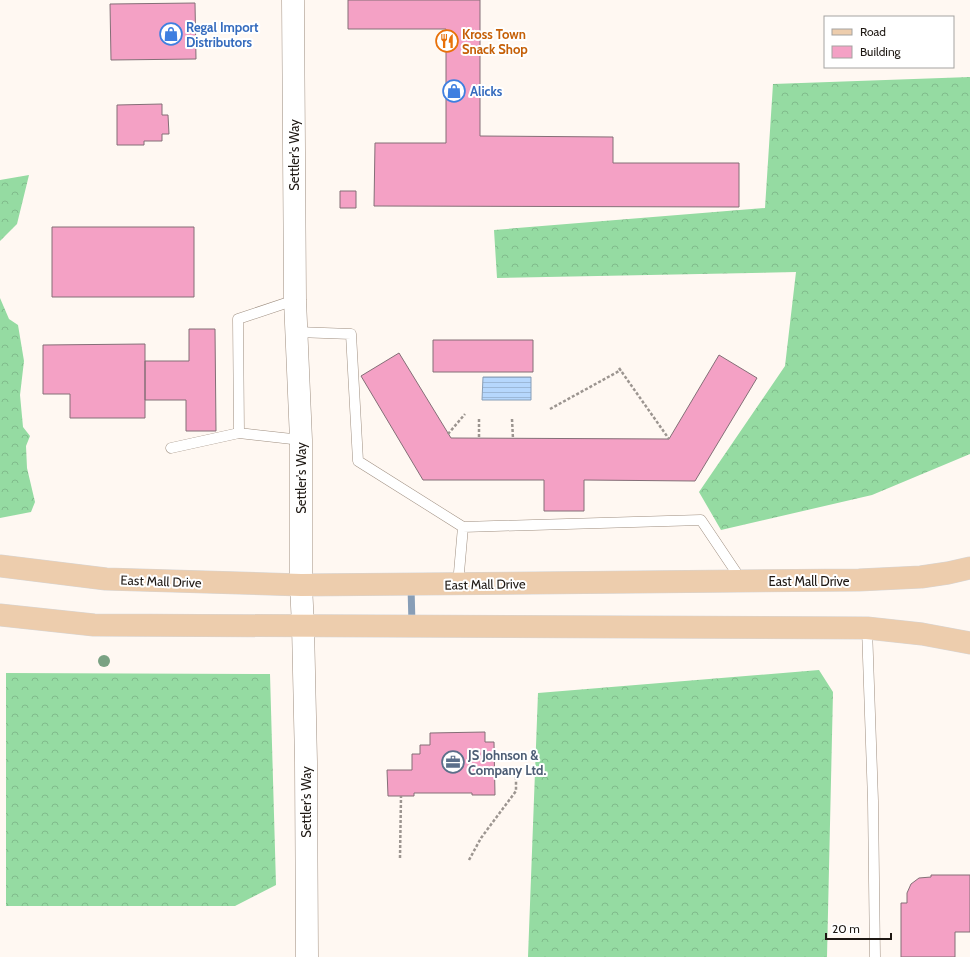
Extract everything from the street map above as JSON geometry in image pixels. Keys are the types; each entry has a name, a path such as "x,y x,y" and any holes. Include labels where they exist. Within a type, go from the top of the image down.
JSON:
{"main road":[{"name":"Settler's Way","path":"293,0 295,300 301,440 301,585 306,790 307,957"},
{"name":"East Mall Drive","path":"0,566 106,580 301,585 859,580 948,573 970,568"},
{"path":"0,615 94,625 867,628 922,634 970,643"}],"lane":[{"path":"239,433 238,319 295,300"},
{"path":"297,332 351,334 358,461 463,527 701,520 742,581"},
{"path":"171,448 239,433 301,440"},
{"path":"458,584 463,527"},
{"path":"867,628 873,801 875,957"}],"path":[{"path":"550,409 620,369 669,439"},
{"path":"448,434 465,414"},
{"path":"479,419 479,438"},
{"path":"512,419 514,439"},
{"path":"469,860 481,838 516,791 516,775"},
{"path":"400,796 400,858"}],"green space":[{"path":"970,77 970,454 872,495 721,530 699,492 785,366 796,272 497,278 494,230 765,208 773,84"},
{"path":"29,175 17,224 0,241 0,180"},
{"path":"0,298 9,319 18,325 24,361 20,395 23,427 30,436 26,446 27,468 35,502 31,512 0,518"},
{"path":"819,670 833,692 827,957 528,957 538,693"},
{"path":"6,673 270,674 276,885 235,906 6,906"}],"water":[{"path":"483,377 531,377 531,400 482,400"}],"building":[{"path":"348,0 480,0 480,136 613,137 613,163 739,163 739,207 374,206 375,143 446,143 446,29 348,29"},
{"path":"195,3 196,59 111,60 110,4"},
{"path":"162,104 162,115 168,115 169,134 162,134 162,141 144,141 144,145 117,145 117,105"},
{"path":"340,191 356,191 356,208 340,208"},
{"path":"52,227 194,227 194,297 52,297"},
{"path":"189,329 215,329 216,431 186,431 186,400 145,400 145,361 189,361"},
{"path":"433,340 533,340 533,372 433,372"},
{"path":"145,344 145,418 70,418 70,394 43,394 43,345"},
{"path":"399,353 451,438 669,439 719,355 757,378 695,481 584,480 584,511 544,511 544,480 423,480 361,376"},
{"name":"JS Johnson & Company Ltd.","path":"485,732 485,742 494,742 495,795 472,795 472,793 414,793 414,796 388,796 387,770 412,770 412,754 420,754 420,745 430,745 430,733"},
{"path":"931,875 970,875 970,932 955,932 955,957 901,957 901,903 907,903 907,893 911,884 919,878 931,877"}],"waterway":[{"path":"411,587 412,624"}],"place":[{"name":"Regal Import Distributors","path":"171,34"},
{"name":"Kross Town Snack Shop","path":"447,41"},
{"name":"Alicks","path":"454,91"},
{"name":"JS Johnson & Company Ltd.","path":"453,762"}]}
